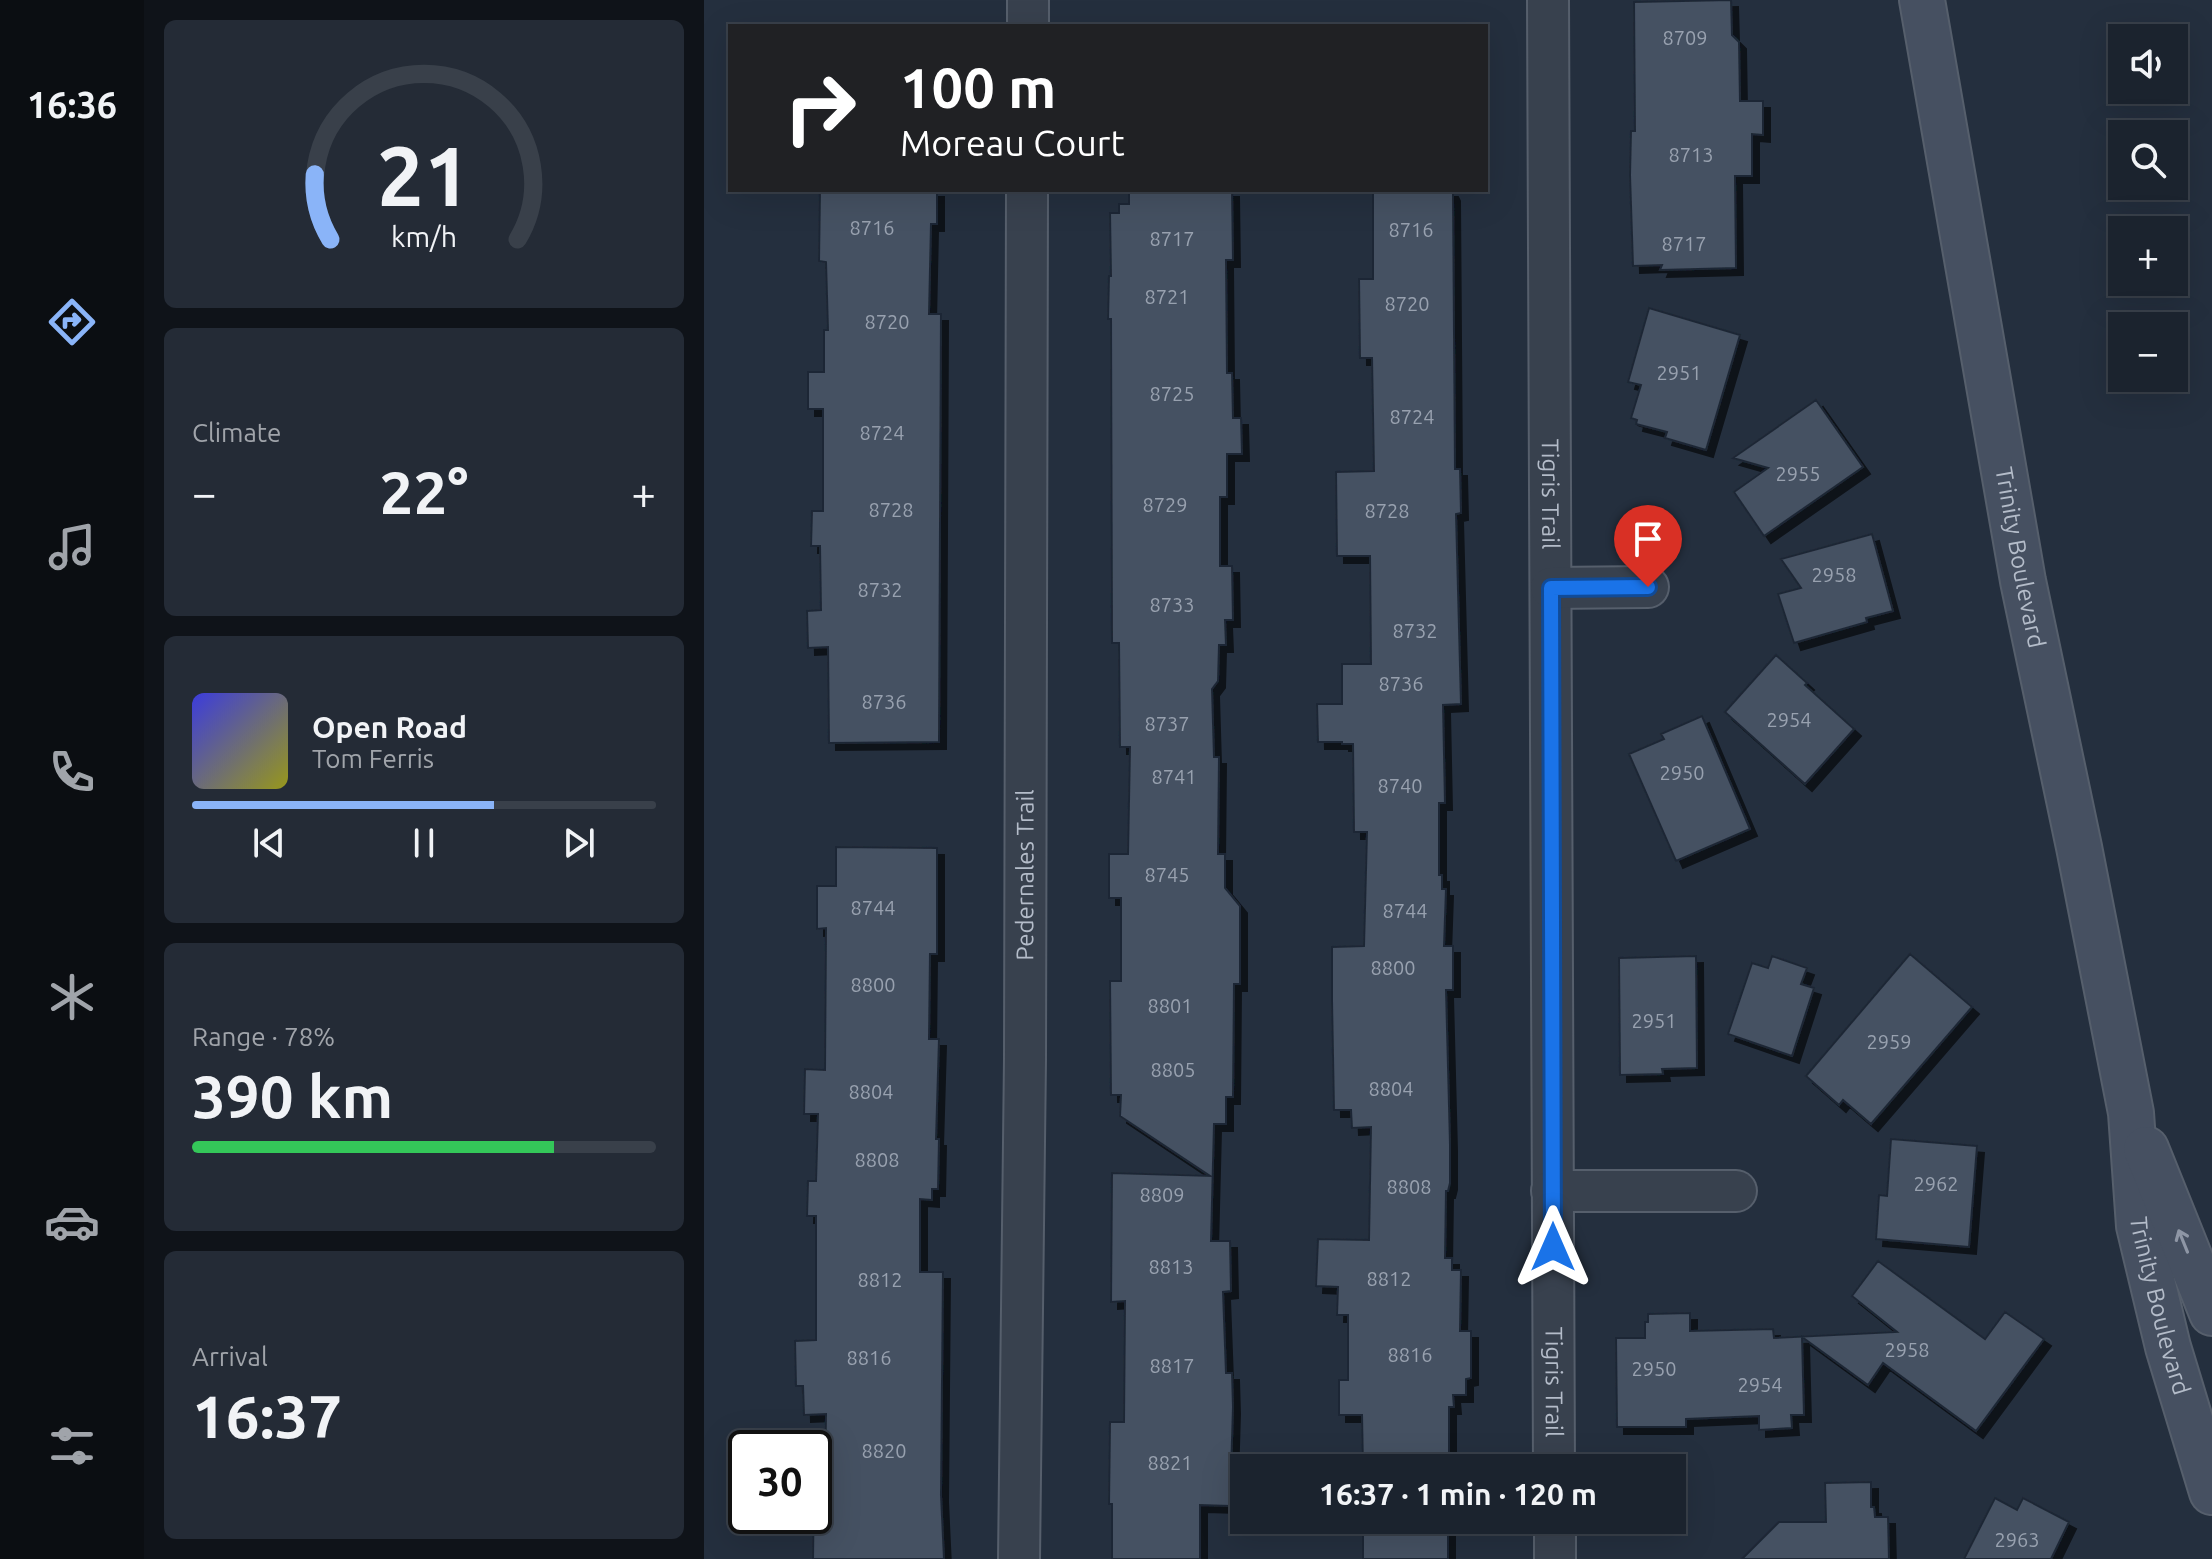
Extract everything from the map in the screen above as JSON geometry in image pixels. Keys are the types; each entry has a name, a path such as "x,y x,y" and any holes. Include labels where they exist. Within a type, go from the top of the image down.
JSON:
{"main road":[{"name":"Trinity Boulevard","path":"1922,0 2023,581 2131,1113 2139,1226 2168,1347 2212,1492"},
{"name":"Trinity Boulevard","path":"2131,1113 2212,1313"}],"street":[{"path":"1028,0 1028,24"},
{"name":"Tigris Trail","path":"1548,0 1554,1454"},
{"name":"Pedernales Trail","path":"1019,1559 1025,1059 1027,192"},
{"path":"1551,588 1648,587"},
{"path":"1552,1191 1736,1191"},
{"path":"1555,1534 1555,1559"}],"building":[{"path":"1731,0 1732,35 1739,42 1740,101 1763,101 1763,135 1752,134 1752,176 1735,176 1736,268 1660,270 1662,265 1633,266 1630,175 1631,131 1635,131 1634,2"},
{"path":"820,192 937,192 937,224 931,224 929,314 941,314 939,742 829,743 828,647 808,648 807,611 821,610 820,546 811,546 812,511 823,511 823,409 808,409 808,372 824,372 824,330 828,330 826,262 819,261"},
{"path":"1129,192 1232,192 1233,260 1226,260 1227,373 1232,373 1233,418 1241,418 1242,454 1227,454 1227,497 1220,497 1220,566 1232,566 1233,620 1225,620 1226,645 1219,645 1218,681 1212,689 1214,757 1219,757 1218,854 1225,854 1225,888 1240,906 1240,984 1234,984 1233,1097 1226,1097 1226,1124 1214,1124 1211,1241 1230,1241 1231,1291 1223,1292 1226,1373 1232,1373 1233,1407 1230,1506 1200,1505 1200,1559 1112,1559 1110,1422 1124,1422 1125,1301 1111,1302 1112,1173 1210,1176 1120,1116 1121,1095 1111,1095 1110,981 1121,981 1121,898 1109,898 1109,854 1128,854 1130,747 1120,747 1119,643 1112,643 1111,319 1108,319 1110,213 1119,213 1119,204 1129,204"},
{"path":"1373,192 1452,192 1455,469 1460,469 1461,513 1456,514 1461,704 1443,705 1445,803 1439,803 1439,875 1442,875 1442,889 1446,889 1444,946 1453,946 1453,990 1446,990 1450,1183 1446,1191 1445,1258 1452,1258 1452,1270 1461,1270 1460,1331 1471,1331 1471,1378 1466,1379 1466,1395 1453,1395 1454,1407 1449,1407 1449,1454 1363,1454 1362,1415 1339,1415 1339,1380 1348,1380 1348,1315 1337,1315 1338,1287 1316,1286 1318,1239 1369,1240 1371,1127 1352,1128 1351,1110 1334,1110 1332,1001 1332,947 1364,946 1367,832 1354,832 1353,744 1318,742 1317,704 1342,704 1342,664 1371,664 1370,556 1337,556 1336,472 1374,471 1372,358 1360,358 1359,279 1373,279"},
{"path":"1649,308 1740,335 1706,450 1665,438 1667,432 1636,424 1637,420 1631,418 1641,385 1628,382"},
{"path":"1816,400 1863,467 1764,536 1734,492 1768,468 1733,458"},
{"path":"1872,534 1893,611 1866,618 1867,622 1794,643 1778,594 1801,588 1781,559"},
{"path":"1776,655 1854,729 1805,784 1725,712"},
{"path":"1702,716 1750,829 1676,861 1629,754 1664,739 1661,734"},
{"path":"836,847 937,848 937,954 930,954 929,1039 939,1039 938,1189 932,1189 932,1200 920,1199 920,1272 943,1272 941,1495 944,1559 813,1559 813,1534 832,1534 832,1430 826,1430 826,1414 804,1415 803,1386 796,1386 795,1341 816,1340 816,1216 807,1216 808,1181 816,1181 818,1114 804,1114 805,1069 825,1070 826,928 817,929 817,886 836,886"},
{"path":"1910,954 1972,1007 1871,1124 1843,1100 1839,1105 1806,1076"},
{"path":"1696,956 1697,1068 1662,1069 1663,1074 1620,1075 1619,958"},
{"path":"1772,956 1807,968 1801,984 1814,988 1792,1056 1728,1034 1752,963 1768,968"},
{"path":"1891,1139 1977,1146 1969,1247 1876,1239 1879,1195 1887,1196"},
{"path":"1878,1261 1985,1339 2005,1312 2044,1339 1976,1431 1883,1363 1868,1385 1802,1337 1804,1415 1791,1415 1792,1428 1759,1430 1759,1416 1686,1419 1686,1427 1617,1427 1616,1338 1645,1338 1648,1314 1690,1313 1690,1331 1773,1329 1774,1338 1897,1332 1852,1296"},
{"path":"1871,1482 1871,1507 1874,1507 1875,1517 1888,1517 1889,1559 1742,1559 1779,1522 1826,1522 1825,1483"},
{"path":"1995,1498 2017,1510 2023,1498 2069,1522 2051,1559 1964,1559"},
{"path":"1363,1534 1448,1534 1448,1559 1363,1559"}],"route":[{"path":"1553,1247 1551,588 1648,587"}]}
